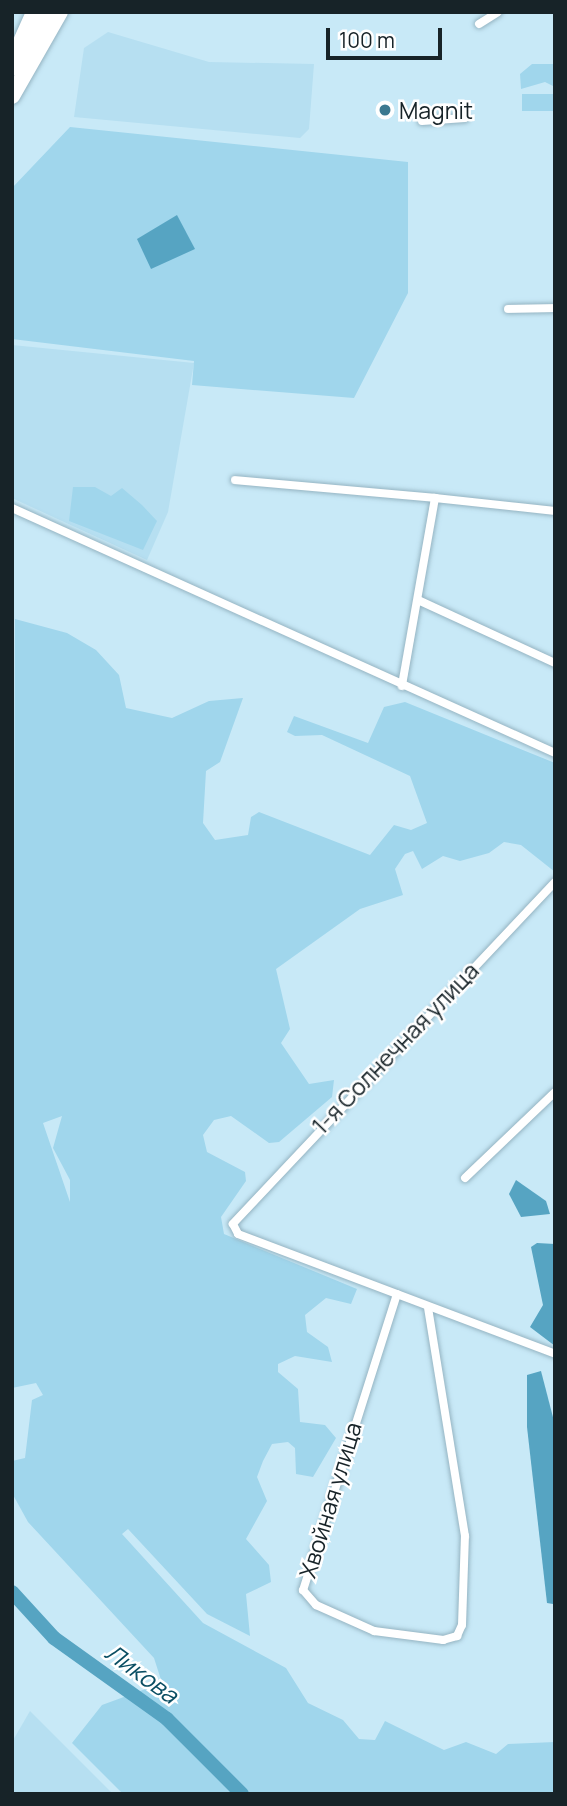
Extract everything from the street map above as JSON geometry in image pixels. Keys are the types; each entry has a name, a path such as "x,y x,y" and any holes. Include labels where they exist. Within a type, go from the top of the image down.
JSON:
{"highway":[{"path":"12,68 44,12"},
{"path":"12,96 60,12"}],"main road":[{"path":"12,55 32,12"},
{"path":"35,58 67,12"}],"street":[{"path":"479,24 498,12"},
{"path":"422,121 466,118"},
{"path":"508,309 555,308"},
{"path":"235,480 555,511"},
{"path":"402,685 436,498"},
{"path":"12,508 555,753"},
{"path":"418,600 555,663"},
{"name":"1-я Солнечная улица","path":"397,1294 238,1234 235,1215 555,881"},
{"path":"465,1178 555,1092"},
{"path":"397,1294 555,1354"},
{"name":"Хвойная улица","path":"397,1294 303,1590 316,1605 374,1631 443,1640 459,1633 463,1619 465,1536 428,1308"}],"shaded area":[{"path":"108,32 209,62 314,64 309,129 300,138 74,117 84,48"},
{"path":"532,64 555,64 555,87 545,82 521,89 520,74"},
{"path":"522,94 555,94 555,111 522,111"},
{"path":"70,127 408,162 408,293 354,398 192,385 194,361 12,339 12,188"},
{"path":"177,215 195,249 151,269 137,239"},
{"path":"12,345 194,363 168,512 147,560 12,498"},
{"path":"73,487 95,487 111,496 122,488 142,505 157,521 143,550 69,521"},
{"path":"15,619 67,633 96,650 119,675 126,708 172,718 209,701 243,698 220,762 206,771 203,823 215,840 248,835 251,817 259,812 370,855 394,825 411,830 427,823 410,776 322,735 295,736 287,732 294,716 368,743 384,707 405,702 555,763 555,872 521,845 504,842 489,853 460,861 443,856 422,869 413,851 405,854 395,869 403,895 360,909 276,969 290,1029 281,1043 309,1084 334,1080 332,1097 279,1142 269,1143 231,1116 214,1120 203,1135 207,1152 245,1172 246,1181 221,1217 224,1234 357,1289 351,1304 326,1298 305,1315 307,1332 328,1347 332,1362 295,1356 278,1364 278,1372 298,1389 300,1422 325,1425 336,1438 313,1477 296,1474 295,1448 288,1442 272,1444 263,1461 257,1477 267,1501 246,1539 269,1565 271,1582 246,1594 250,1636 207,1614 128,1529 122,1534 203,1623 286,1668 308,1703 343,1720 359,1739 375,1740 385,1721 444,1750 466,1742 496,1754 508,1744 555,1742 555,1794 123,1794 72,1743 102,1705 162,1683 154,1658 28,1522 12,1493 12,1461 25,1458 32,1400 43,1395 36,1383 12,1388","holes":["62,1116 53,1148 70,1180 70,1202 43,1123"]},
{"path":"516,1180 546,1201 550,1214 521,1217 509,1194"},
{"path":"537,1243 555,1244 555,1346 530,1327 543,1305 531,1247"},
{"path":"541,1371 555,1425 553,1604 547,1603 527,1427 527,1375"},
{"path":"30,1711 113,1794 12,1794 12,1742"}],"waterway":[{"name":"Ликова","path":"12,1592 54,1638 167,1719 242,1794"}],"place":[{"name":"Magnit","path":"385,110"}]}
